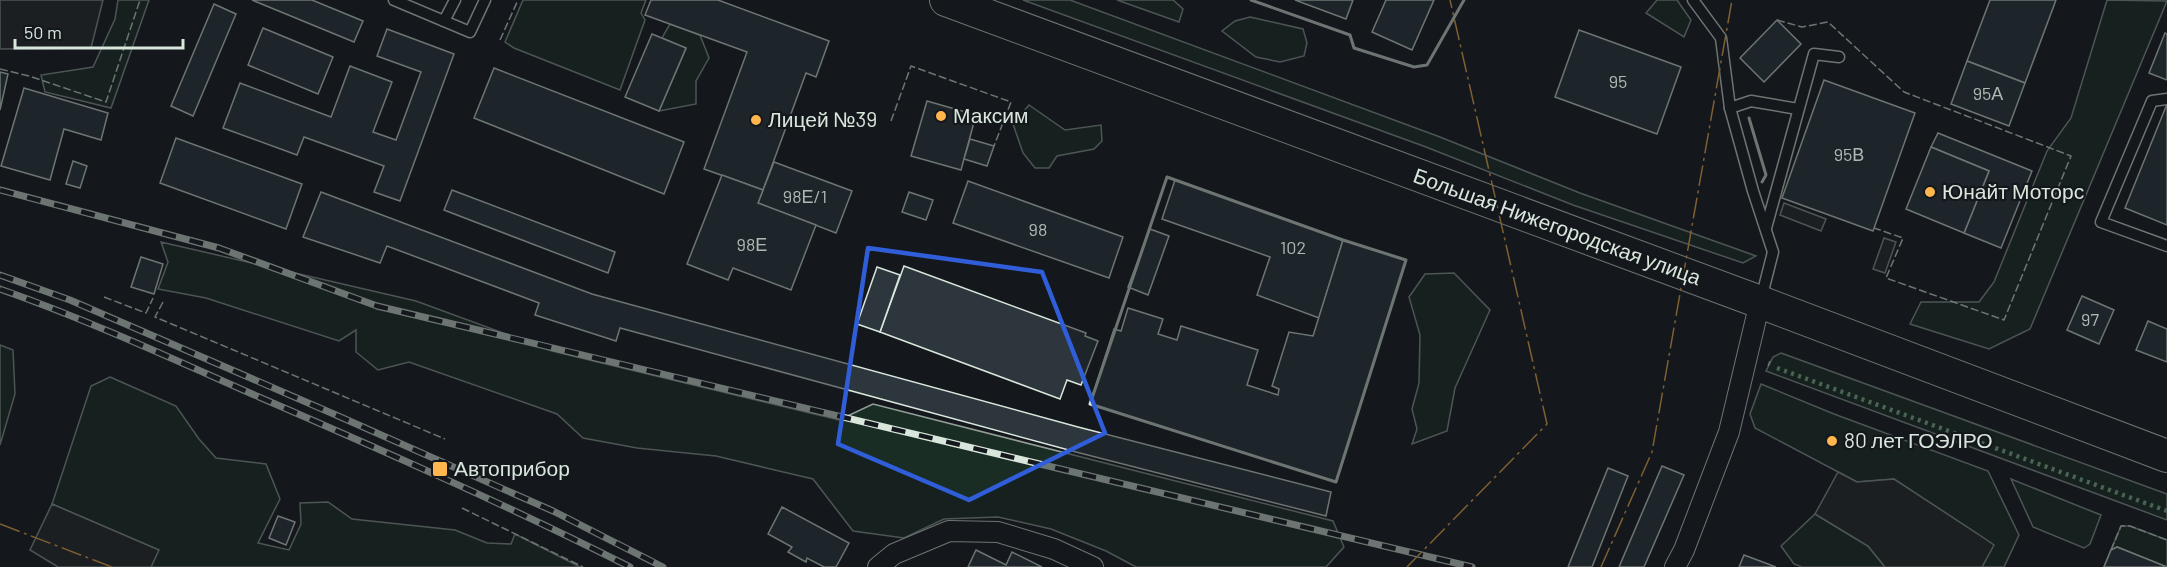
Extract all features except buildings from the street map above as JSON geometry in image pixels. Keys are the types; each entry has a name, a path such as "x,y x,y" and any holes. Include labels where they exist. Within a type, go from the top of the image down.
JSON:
{"main road":[{"name":"Большая Нижегородская улица","path":"946,0 1760,302 2167,456"}],"street":[{"path":"1675,567 1684,550 1729,432 1760,302"},
{"path":"878,567 894,554 949,531 998,532 1054,549 1093,567"}],"lane":[{"path":"394,0 470,32 485,0"},
{"path":"444,21 454,0"},
{"path":"1693,0 1721,38 1730,108 1773,252 1760,302"},
{"path":"1766,229 1814,54 1839,57"},
{"path":"2167,99 2152,101 2101,222 2167,246"},
{"path":"1730,108 1751,101 1798,109"}],"highlighted area":[{"path":"868,248 1042,272 1105,433 969,500 838,444"}],"green space":[{"path":"118,0 149,0 111,108 45,92 41,75 93,67 115,19"},
{"path":"523,0 646,0 641,13 645,20 620,90 514,48 505,42"},
{"path":"1023,0 1070,0 1440,137 1580,193 1756,256 1743,263 1573,205 1426,147"},
{"path":"1117,0 1173,0 1183,9 1179,22"},
{"path":"1657,0 1677,0 1691,20 1684,37 1646,13"},
{"path":"2107,0 2167,1 2030,329 1989,349 1910,324 1921,302 1979,302 1994,282 2047,151 2071,118"},
{"path":"1250,17 1303,29 1307,43 1304,56 1280,62 1256,57 1222,31 1235,21"},
{"path":"670,24 700,35 709,58 696,81 696,104 659,111 686,49 662,38"},
{"path":"1029,105 1065,130 1101,125 1102,141 1094,149 1057,156 1049,168 1035,168 1023,153 1013,124"},
{"path":"161,242 416,301 552,351 839,420 873,404 1333,521 1344,547 1326,567 1136,567 1106,551 1051,529 998,517 944,519 904,538 853,531 813,479 716,456 637,448 583,438 557,414 409,362 378,370 356,352 356,330 339,341 206,298 158,289 168,262"},
{"path":"1454,273 1490,310 1455,388 1447,431 1412,444 1417,429 1412,409 1419,383 1420,335 1409,297 1425,274"},
{"path":"0,345 13,350 15,394 0,445"},
{"path":"1781,353 2167,494 2167,520 1766,371 1773,357"},
{"path":"110,377 176,406 199,439 216,458 266,464 280,499 258,543 289,550 301,524 300,503 328,502 352,519 455,530 487,543 511,544 515,534 580,567 151,567 158,550 52,504 91,386"},
{"path":"1761,384 1834,414 1988,471 2019,535 2004,567 1982,567 1993,545 1894,479 1857,482 1755,428 1750,414"},
{"path":"2011,479 2101,515 2090,544 2084,548 2033,527"},
{"path":"1815,514 1868,546 1885,567 1802,567 1794,564 1781,546"},
{"path":"2121,526 2130,526 2167,540 2167,567 2117,547 2111,550"}],"shaded area":[{"path":"0,0 103,0 91,48 0,49"},
{"path":"1784,203 1826,219 1821,231 1780,215"},
{"path":"1884,238 1896,242 1885,273 1873,269"},
{"path":"1838,472 1857,482 1894,479 1978,534 1994,545 1982,567 1885,567 1868,546 1815,514"},
{"path":"52,504 159,550 151,567 58,567 30,550"}],"railway":[{"path":"0,190 219,248 377,306 1472,567"},
{"path":"0,275 70,300 336,415 553,511 663,567"},
{"path":"0,289 130,340 353,438 630,567"}],"hedge":[{"path":"1777,368 2167,511"}],"fence":[{"path":"0,69 29,76 106,102 140,0"},
{"path":"500,40 518,0"},
{"path":"1777,20 1802,27 1828,22 1904,92 2071,156 2004,320 1886,278 1903,238 1874,228"},
{"path":"891,121 911,66 1011,102 994,146"},
{"path":"104,297 146,313 153,298"},
{"path":"163,302 155,317 445,439"},
{"path":"1768,366 1770,361"},
{"path":"462,508 583,567"},
{"path":"2111,550 2121,526 2130,526 2167,540"}],"wall":[{"path":"1251,0 1350,35 1354,48 1414,67 1427,65 1464,0"},
{"path":"1749,118 1766,175 1762,182"},
{"path":"1167,177 1406,260 1336,482 1090,404 1167,177"}],"power":[{"path":"1407,567 1547,424 1450,0"},
{"path":"1601,567 1652,452 1732,0"},
{"path":"0,524 112,567"}],"place":[{"name":"Максим","path":"941,116"},
{"name":"Лицей №39","path":"756,120"},
{"name":"Юнайт Моторс","path":"1930,192"},
{"name":"80 лет ГОЭЛРО","path":"1832,441"},
{"name":"Автоприбор","path":"440,469"}]}
